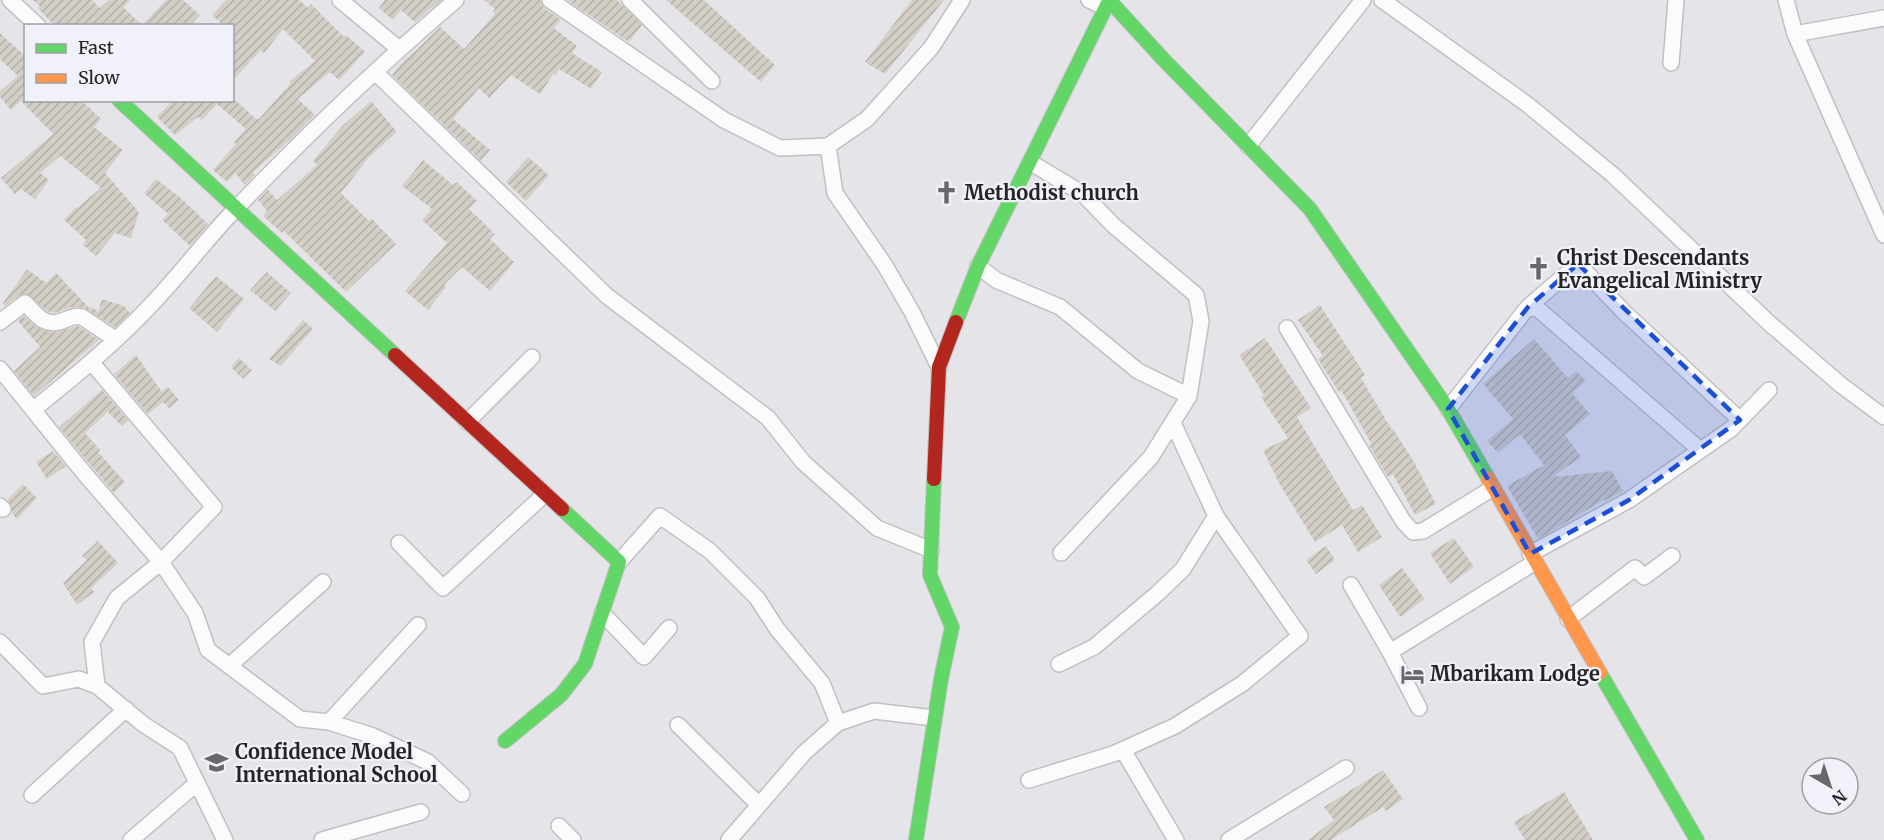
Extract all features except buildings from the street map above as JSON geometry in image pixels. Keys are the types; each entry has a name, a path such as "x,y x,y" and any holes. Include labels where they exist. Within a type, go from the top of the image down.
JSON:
{"street":[{"path":"10,0 36,24"},
{"path":"340,0 399,49"},
{"path":"34,409 92,363 150,306 236,209 399,49 456,0"},
{"path":"550,0 724,120 780,148 828,146 867,119 931,48 962,0"},
{"path":"630,0 712,81"},
{"path":"1089,0 1108,3 1310,209 1448,409 1697,840"},
{"path":"1248,146 1363,0"},
{"path":"1382,0 1528,105 1613,175 1769,323 1841,385 1884,417"},
{"path":"1671,63 1676,0"},
{"path":"1786,0 1795,34 1884,235"},
{"path":"916,840 934,718 952,627 930,575 939,367 978,266 1108,3"},
{"path":"1795,34 1884,18"},
{"path":"375,72 607,296 768,418 803,462 877,528 931,550"},
{"path":"121,102 619,562"},
{"path":"828,146 835,193 884,264 912,312 939,367"},
{"path":"1030,162 1083,194 1113,225 1196,295 1201,321 1189,396 1173,423 1151,458 1061,553"},
{"path":"1448,409 1528,307 1578,264 1623,311 1740,420"},
{"path":"978,266 996,280 1060,307 1138,371 1189,396"},
{"path":"0,322 24,303 40,319 49,323 62,322 77,316 115,339"},
{"path":"1528,307 1538,309 1699,449"},
{"path":"1287,328 1402,521 1413,532 1424,531 1493,488"},
{"path":"467,422 532,357"},
{"path":"92,363 214,507 161,562 117,598 92,642 97,686"},
{"path":"0,369 84,473 161,562 195,613 208,650 300,719 329,722 373,736 428,762 462,794"},
{"path":"1390,652 1533,558 1629,500 1699,449 1731,429 1769,390"},
{"path":"1029,780 1123,750 1175,726 1242,684 1300,636 1216,516 1173,423"},
{"path":"399,543 444,588 545,494"},
{"path":"505,741 561,695 585,664 619,562 660,516 710,551 757,598 777,630 822,684 838,723"},
{"path":"1059,664 1094,647 1157,594 1183,569 1216,516"},
{"path":"1568,619 1635,568 1644,577 1672,556"},
{"path":"229,666 323,582"},
{"path":"1351,585 1419,708"},
{"path":"602,613 644,657 669,628"},
{"path":"329,722 418,625"},
{"path":"0,642 43,686 79,679 97,686 143,724 180,748 225,840"},
{"path":"32,795 126,709"},
{"path":"729,840 804,753 838,723 874,711 934,718"},
{"path":"678,725 759,805"},
{"path":"1123,750 1176,840"},
{"path":"1229,840 1346,768"},
{"path":"130,840 197,783"},
{"path":"322,840 422,813"},
{"path":"559,826 573,840"}],"highlighted area":[{"path":"1578,264 1740,420 1629,500 1530,554 1448,409 1528,307"}],"traffic: fast":[{"path":"1109,0 1163,59 1310,209 1448,409 1488,478"},
{"path":"956,322 978,266 1109,1"},
{"path":"121,102 395,355"},
{"path":"916,840 941,679 952,627 930,575 934,479"},
{"path":"505,741 561,695 585,664 619,562 562,509"},
{"path":"1600,673 1697,840"}],"traffic: slow":[{"path":"1488,478 1600,673"}],"traffic: jam":[{"path":"934,479 939,367 956,322"},
{"path":"395,355 562,509"}],"place":[{"name":"Methodist church","path":"946,193"},
{"name":"Christ Descendants Evangelical Ministry","path":"1539,269"},
{"name":"Mbarikam Lodge","path":"1412,674"},
{"name":"Confidence Model International School","path":"217,763"}]}
